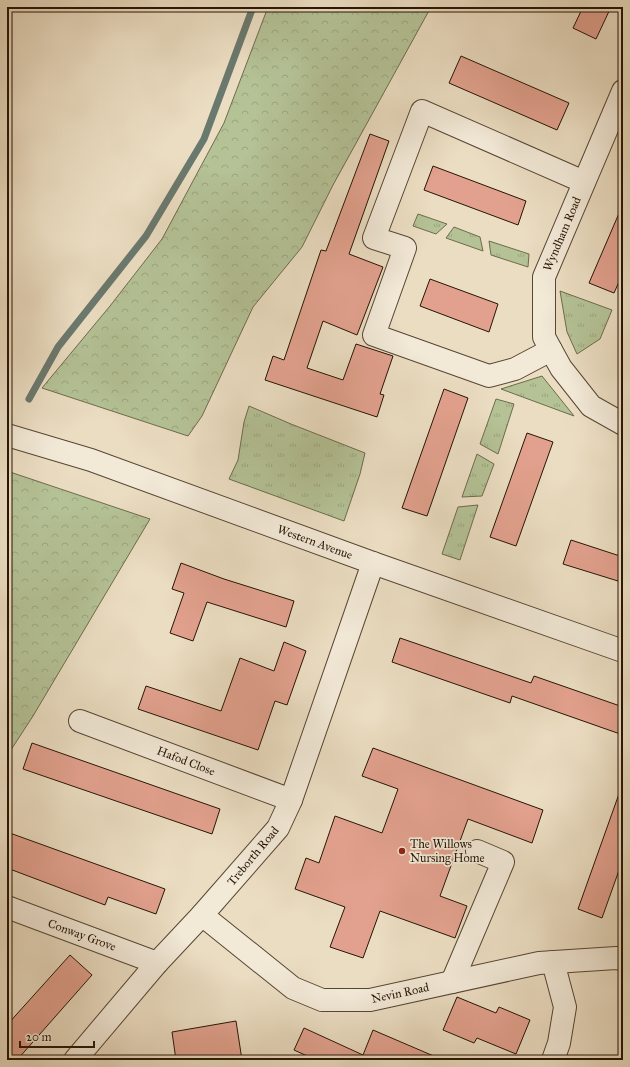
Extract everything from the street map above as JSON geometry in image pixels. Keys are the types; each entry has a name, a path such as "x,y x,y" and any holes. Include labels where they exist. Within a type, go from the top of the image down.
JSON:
{"street":[{"name":"Wyndham Road","path":"623,91 544,277 544,337 561,368 591,406 623,424"},
{"path":"551,350 515,369 489,376 374,335 405,248 374,238 422,111 584,182"},
{"name":"Western Avenue","path":"7,435 91,460 373,563 623,651"},
{"name":"Treborth Road","path":"75,1060 157,963 202,915 278,828 291,800 373,563"},
{"name":"Hafod Close","path":"80,721 291,800"},
{"path":"452,982 503,862 477,851"},
{"name":"Conway Grove","path":"7,907 157,963"},
{"name":"Nevin Road","path":"202,915 293,988 322,1000 370,1000 539,963 616,958 623,959"},
{"path":"553,962 565,1007 560,1043 553,1060"}],"green space":[{"path":"268,7 431,7 333,185 302,247 253,307 202,416 188,436 42,388 110,306 162,239 224,123"},
{"path":"418,214 447,224 436,234 413,226"},
{"path":"454,227 480,237 483,251 446,238"},
{"path":"489,241 529,254 528,267 491,255"},
{"path":"560,291 612,310 600,339 577,354 567,332"},
{"path":"542,376 574,416 501,389"},
{"path":"496,399 514,404 498,454 480,444"},
{"path":"249,406 365,453 360,474 344,521 229,479 238,460 244,422"},
{"path":"477,454 494,464 482,496 462,497"},
{"path":"7,471 150,519 33,716 7,756"},
{"path":"478,505 460,560 442,554 458,507"}],"building":[{"path":"583,7 611,7 596,39 573,28"},
{"path":"461,56 569,103 557,130 449,83"},
{"path":"370,134 389,141 349,254 383,267 357,335 323,321 307,368 343,380 356,344 393,356 380,394 384,395 377,417 265,380 273,356 284,360 321,250 326,251"},
{"path":"433,166 526,201 518,225 424,190"},
{"path":"623,204 623,273 614,293 589,283"},
{"path":"430,279 498,304 489,332 420,306"},
{"path":"444,389 468,398 427,516 402,508"},
{"path":"527,433 553,442 516,546 490,537"},
{"path":"571,540 623,557 623,566 618,581 563,564"},
{"path":"181,563 224,579 294,601 286,627 207,602 193,641 170,633 184,593 172,589"},
{"path":"400,638 531,683 534,676 623,707 623,735 512,696 510,703 392,662"},
{"path":"284,642 306,651 287,705 275,701 258,750 138,709 146,686 221,711 240,658 274,671"},
{"path":"32,743 220,809 212,834 23,769"},
{"name":"The Willows Nursing Home","path":"373,748 543,810 532,843 468,819 440,896 467,906 455,938 380,911 363,958 330,947 345,907 295,889 306,858 319,863 335,816 382,833 398,789 362,776"},
{"path":"620,791 623,792 623,859 602,918 578,909"},
{"path":"7,832 165,889 156,914 108,897 105,905 7,868"},
{"path":"70,955 92,975 17,1060 7,1060 7,1025"},
{"path":"457,997 496,1013 499,1007 530,1020 516,1054 477,1038 474,1043 443,1030"},
{"path":"236,1021 242,1060 176,1060 172,1032"},
{"path":"304,1028 363,1055 373,1030 443,1060 316,1060 294,1050"}],"waterway":[{"path":"29,399 58,347 146,236 204,139 253,7"}],"place":[{"name":"The Willows Nursing Home","path":"402,851"}]}
